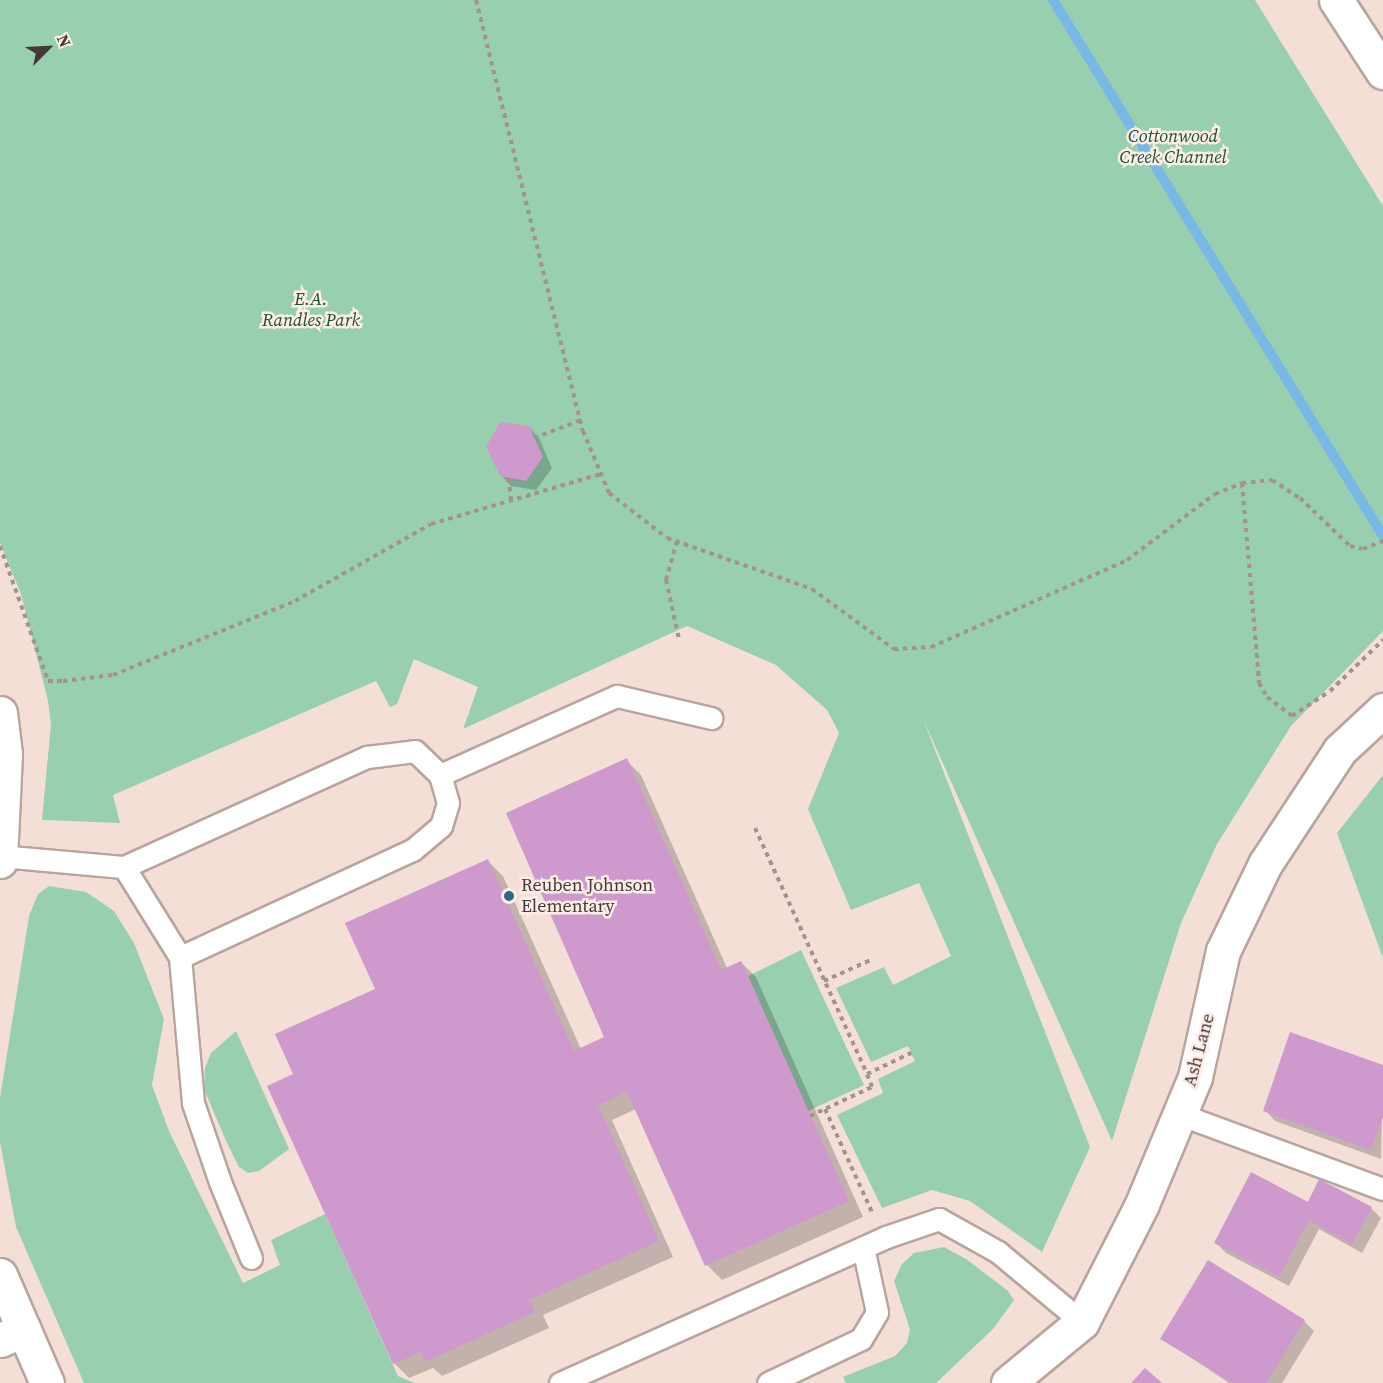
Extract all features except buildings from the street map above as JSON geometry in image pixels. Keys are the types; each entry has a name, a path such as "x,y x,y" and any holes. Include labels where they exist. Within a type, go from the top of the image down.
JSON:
{"street":[{"path":"1336,0 1383,72"},
{"name":"Ash Lane","path":"1008,1383 1082,1322 1142,1204 1195,1077 1223,951 1265,864 1340,750 1383,710"},
{"path":"0,714 5,754 0,858"},
{"path":"0,1275 12,1335 47,1383"}],"lane":[{"path":"440,775 617,696 711,718"},
{"path":"0,858 124,867 367,757 414,751 440,775 448,803 441,826 412,850 180,957"},
{"path":"124,867 180,957 193,1103 220,1182 251,1258"},
{"path":"1179,1114 1383,1189"},
{"path":"560,1383 863,1247 939,1219 998,1252 1082,1322"},
{"path":"768,1383 861,1339 877,1312 863,1247"}],"path":[{"path":"476,0 581,420 601,474 609,493 677,541 812,589 894,649 932,647 1127,560 1215,494 1242,483 1272,480 1300,498 1350,546 1373,547 1383,541"},
{"path":"534,438 581,420"},
{"path":"0,546 48,681 63,681 124,671 295,601 431,524 512,503 601,474"},
{"path":"508,478 512,503"},
{"path":"1242,483 1259,683 1279,710 1292,716 1330,691 1383,640"},
{"path":"677,541 666,580 679,639"},
{"path":"754,828 872,1087 810,1116"},
{"path":"824,981 873,959"},
{"path":"867,1074 911,1053"},
{"path":"825,1109 877,1224"}],"green space":[{"name":"E.A. Randles Park","path":"0,0 1255,0 1383,206 1383,631 1291,726 1217,844 1181,923 1112,1141 923,719 1090,1147 1042,1252 970,1201 932,1190 882,1208 837,1115 883,1093 878,1079 915,1061 908,1046 871,1062 836,988 884,967 893,985 951,956 919,883 851,910 808,809 839,733 827,710 776,665 687,626 463,729 478,687 414,659 397,704 390,707 376,681 113,795 120,823 42,820 51,724 48,701 21,594 0,543"},
{"path":"1383,775 1383,958 1337,833"},
{"path":"49,886 86,892 114,911 134,943 164,1019 152,1085 169,1131 243,1283 280,1265 271,1240 325,1214 398,1376 414,1383 84,1383 16,1227 0,1142 0,1098 29,916 38,894"},
{"path":"801,950 864,1085 808,1111 748,976"},
{"path":"236,1031 289,1149 259,1171 248,1173 239,1167 204,1089 205,1068 211,1053"},
{"path":"944,1247 966,1259 1007,1290 1014,1300 993,1329 936,1383 846,1383 843,1377 895,1356 907,1343 910,1329 894,1281 902,1264 914,1253"}],"waterway":[{"path":"1053,0 1383,536"}],"place":[{"name":"Reuben Johnson Elementary","path":"509,896"}],"park label":[{"name":"Cottonwood Creek Channel","path":"1173,147"}]}
